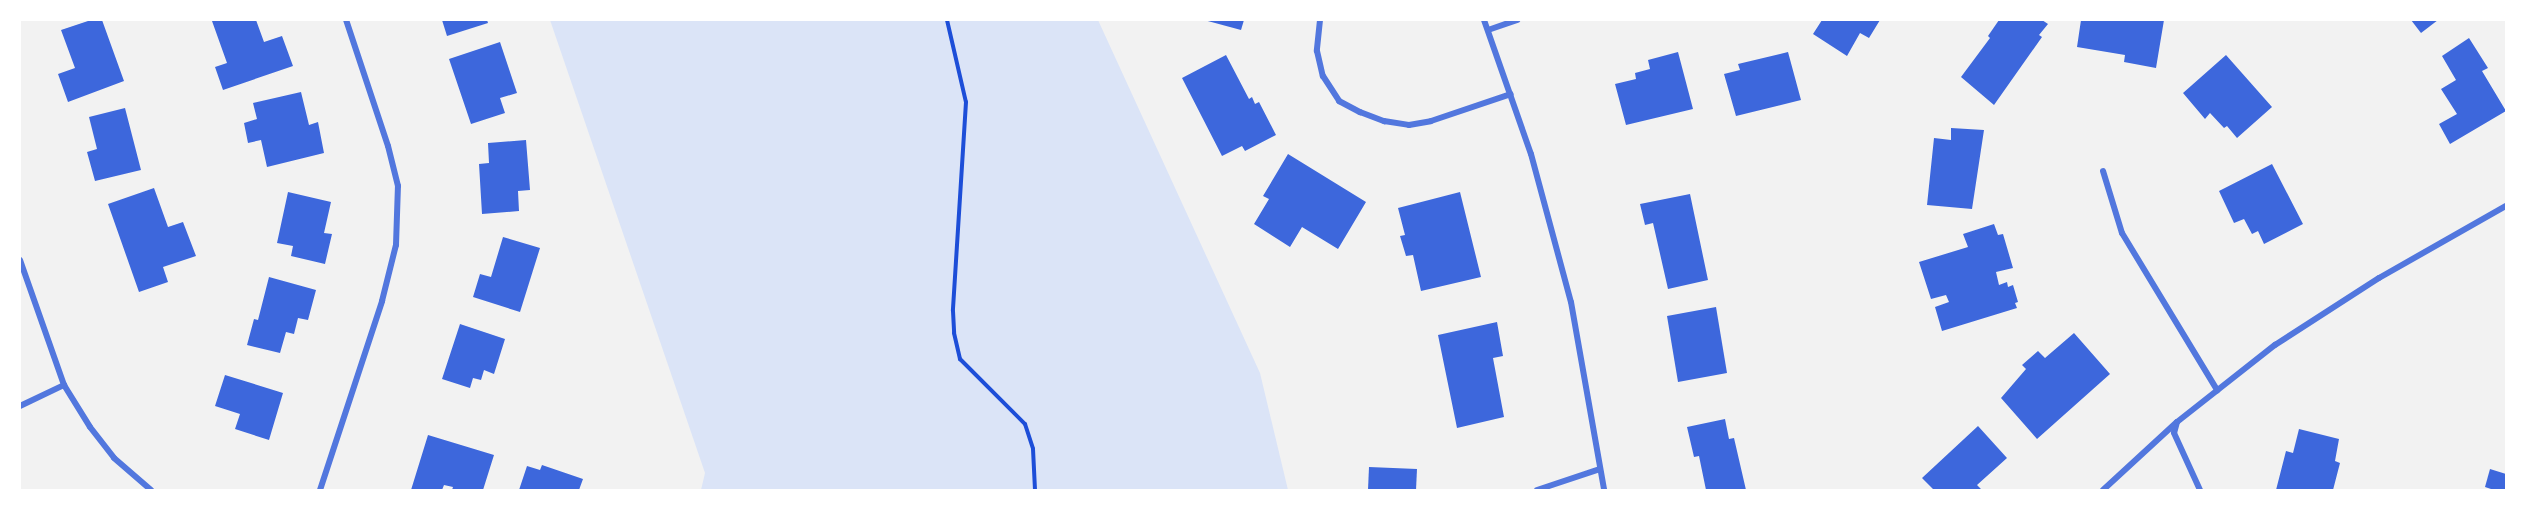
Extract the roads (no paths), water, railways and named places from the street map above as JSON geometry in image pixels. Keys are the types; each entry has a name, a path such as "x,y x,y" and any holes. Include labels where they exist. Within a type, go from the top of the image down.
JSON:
{"street":[{"path":"320,490 382,301 396,245 398,186 388,146 346,20"},
{"path":"1320,20 1317,51 1323,76 1339,101 1359,112 1384,121 1409,125 1431,121 1511,94"},
{"path":"1484,20 1511,94 1550,219 1571,302 1604,490"},
{"path":"1488,30 1517,20"},
{"path":"2103,171 2122,233 2217,390"},
{"path":"2103,490 2177,422 2284,338 2379,278 2506,206"},
{"path":"20,260 64,385 90,427 114,458 151,490"},
{"path":"20,406 64,385"},
{"path":"2177,422 2174,433 2200,490"},
{"path":"1537,490 1600,469"}]}
